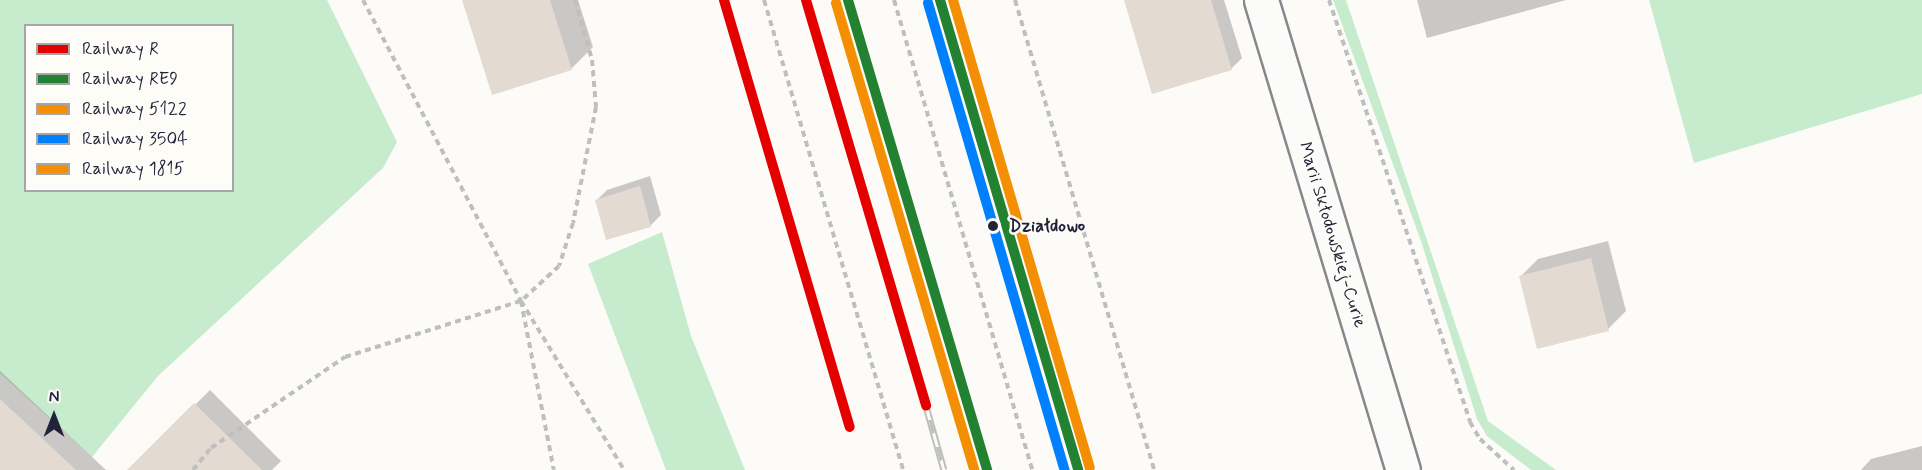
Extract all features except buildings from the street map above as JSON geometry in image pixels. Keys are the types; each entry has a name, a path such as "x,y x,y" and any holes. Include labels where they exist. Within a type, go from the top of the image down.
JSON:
{"street":[{"name":"Marii Skłodowskiej-Curie","path":"1261,0 1403,470"}],"path":[{"path":"363,0 520,302 624,470"},
{"path":"193,470 211,448 345,357 520,302 559,266 573,223 596,107 592,60 575,0"},
{"path":"764,0 903,470"},
{"path":"894,0 1032,470"},
{"path":"1015,0 1154,470"},
{"path":"1329,0 1470,422 1480,440 1514,470"},
{"path":"520,302 554,470"}],"green space":[{"path":"0,0 327,0 397,142 383,168 158,376 92,457 0,373"},
{"path":"1333,0 1346,0 1488,421 1556,470 1531,470 1487,436 1477,419 1421,241"},
{"path":"1649,0 1922,0 1922,94 1694,163"},
{"path":"662,232 691,336 745,470 666,470 588,264"}],"railway":[{"path":"926,406 944,470"}],"rail line":[{"name":"R","path":"724,0 850,427"},
{"name":"R","path":"806,0 926,406"},
{"name":"RE9","path":"848,0 987,470"},
{"name":"RE9","path":"940,0 1078,470"},
{"name":"1815","path":"953,0 1090,467"},
{"name":"5122","path":"836,3 974,470"},
{"name":"3504","path":"928,3 1065,470"}],"place":[{"name":"Działdowo","path":"993,226"}]}
